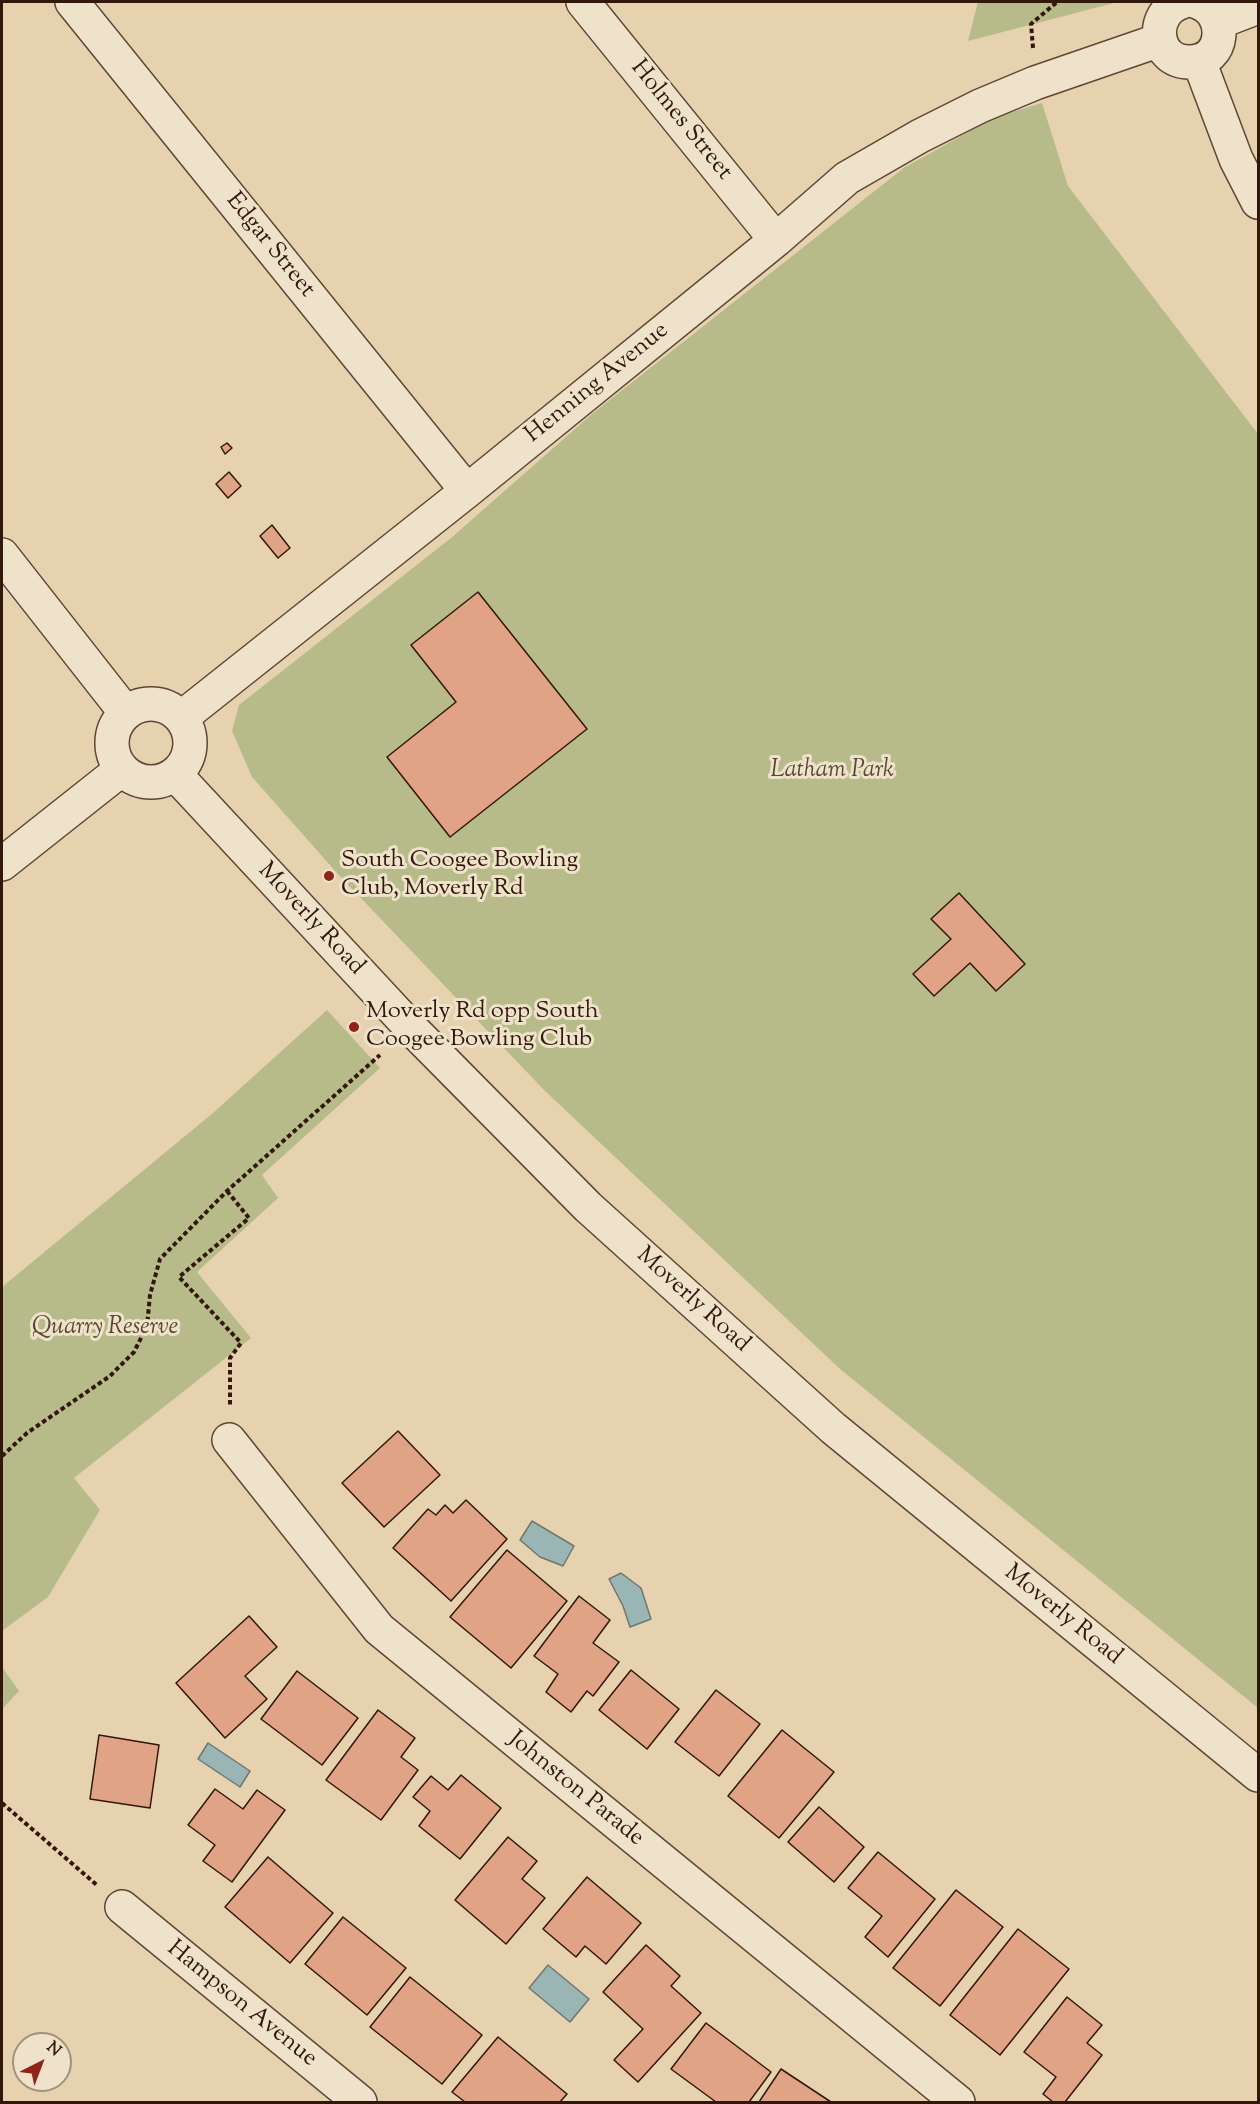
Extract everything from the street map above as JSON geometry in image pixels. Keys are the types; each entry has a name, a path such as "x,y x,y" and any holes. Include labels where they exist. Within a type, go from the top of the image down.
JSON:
{"street":[{"name":"Edgar Street","path":"72,2 466,491"},
{"name":"Holmes Street","path":"583,2 776,240"},
{"path":"1182,2 1170,8 1162,16 1160,40 1165,51 1186,62 1198,61 1210,55 1217,45 1220,34 1208,12 1258,7"},
{"name":"Henning Avenue","path":"181,718 776,240 847,178 920,136 1035,83 1160,40"},
{"path":"1198,61 1236,159 1258,202"},
{"path":"2,555 126,713"},
{"path":"149,705 160,705 181,718 187,729 189,747 184,765 175,774 165,780 141,781 122,769 115,758 113,734 126,713 149,705"},
{"path":"2,864 122,769"},
{"name":"Moverly Road","path":"175,774 460,1080 588,1207 833,1428 1258,1775"},
{"name":"Johnston Parade","path":"229,1440 378,1629 958,2103"},
{"name":"Hampson Avenue","path":"122,1907 360,2103"}],"path":[{"path":"1035,83 1031,24 1057,2"},
{"path":"2,1456 27,1433 110,1377 134,1352 147,1326 150,1295 160,1259 227,1191 380,1055"},
{"path":"227,1191 249,1218 179,1277 240,1343 230,1358 229,1440"},
{"path":"2,1803 122,1907"}],"green space":[{"path":"978,2 1118,2 968,41"},
{"name":"Latham Park","path":"1042,103 1068,186 1258,434 1258,1708 840,1369 544,1090 337,873 252,777 232,731 239,705 451,538 592,414 905,167 996,117"},
{"name":"Quarry Reserve","path":"327,1010 380,1068 262,1175 278,1198 197,1272 251,1338 74,1478 100,1510 48,1597 2,1631 2,1287 213,1113"},
{"path":"2,1667 19,1691 2,1709"}],"water":[{"path":"532,1521 574,1546 563,1566 540,1557 520,1540"},
{"path":"621,1573 641,1588 651,1619 630,1627 623,1606 609,1579"},
{"path":"208,1743 250,1771 240,1787 198,1759"},
{"path":"548,1965 589,1999 570,2022 529,1988"}],"building":[{"path":"227,443 232,448 225,454 221,447"},
{"path":"229,472 241,486 228,498 216,484"},
{"path":"272,525 290,548 278,558 260,536"},
{"path":"478,592 587,729 450,837 387,757 456,702 411,645"},
{"path":"959,893 1025,964 996,991 970,963 934,996 913,974 951,939 931,919"},
{"path":"398,1431 440,1475 384,1527 342,1483"},
{"path":"466,1500 507,1539 451,1601 393,1548 428,1509 436,1515 445,1505 453,1513"},
{"path":"507,1550 567,1601 511,1668 450,1617"},
{"path":"579,1596 610,1620 593,1643 619,1662 593,1696 587,1691 571,1712 546,1692 558,1674 534,1656"},
{"path":"249,1616 277,1647 245,1676 267,1699 225,1738 176,1683"},
{"path":"631,1670 679,1709 647,1749 599,1710"},
{"path":"297,1671 358,1718 322,1765 261,1719"},
{"path":"716,1690 760,1724 719,1776 675,1742"},
{"path":"378,1710 415,1738 401,1757 418,1770 381,1820 326,1780"},
{"path":"782,1730 834,1772 779,1838 728,1796"},
{"path":"99,1735 159,1745 150,1808 90,1799"},
{"path":"461,1775 501,1808 460,1859 419,1826 430,1811 413,1797 431,1776 448,1790"},
{"path":"215,1789 243,1809 257,1790 285,1810 232,1882 203,1861 215,1845 188,1825"},
{"path":"819,1807 864,1847 834,1882 788,1842"},
{"path":"508,1837 537,1861 522,1879 545,1898 506,1944 455,1900"},
{"path":"878,1852 935,1899 888,1957 865,1937 882,1916 848,1888"},
{"path":"268,1857 333,1913 290,1963 225,1907"},
{"path":"587,1877 641,1923 606,1964 585,1946 576,1957 543,1929"},
{"path":"956,1890 1003,1927 940,2006 893,1968"},
{"path":"343,1917 406,1968 367,2015 305,1964"},
{"path":"1018,1929 1069,1969 1000,2055 950,2015"},
{"path":"646,1945 680,1976 671,1986 701,2013 638,2082 614,2060 643,2029 603,1992"},
{"path":"410,1977 482,2035 442,2084 370,2027"},
{"path":"1067,1997 1102,2025 1087,2043 1102,2055 1065,2102 1053,2102 1043,2094 1056,2077 1024,2052"},
{"path":"706,2023 771,2072 749,2102 716,2102 671,2069"},
{"path":"498,2037 567,2094 560,2102 465,2102 452,2092"},
{"path":"781,2069 831,2102 759,2102"}],"place":[{"name":"South Coogee Bowling Club, Moverly Rd","path":"329,876"},
{"name":"Moverly Rd opp South Coogee Bowling Club","path":"354,1027"}]}
